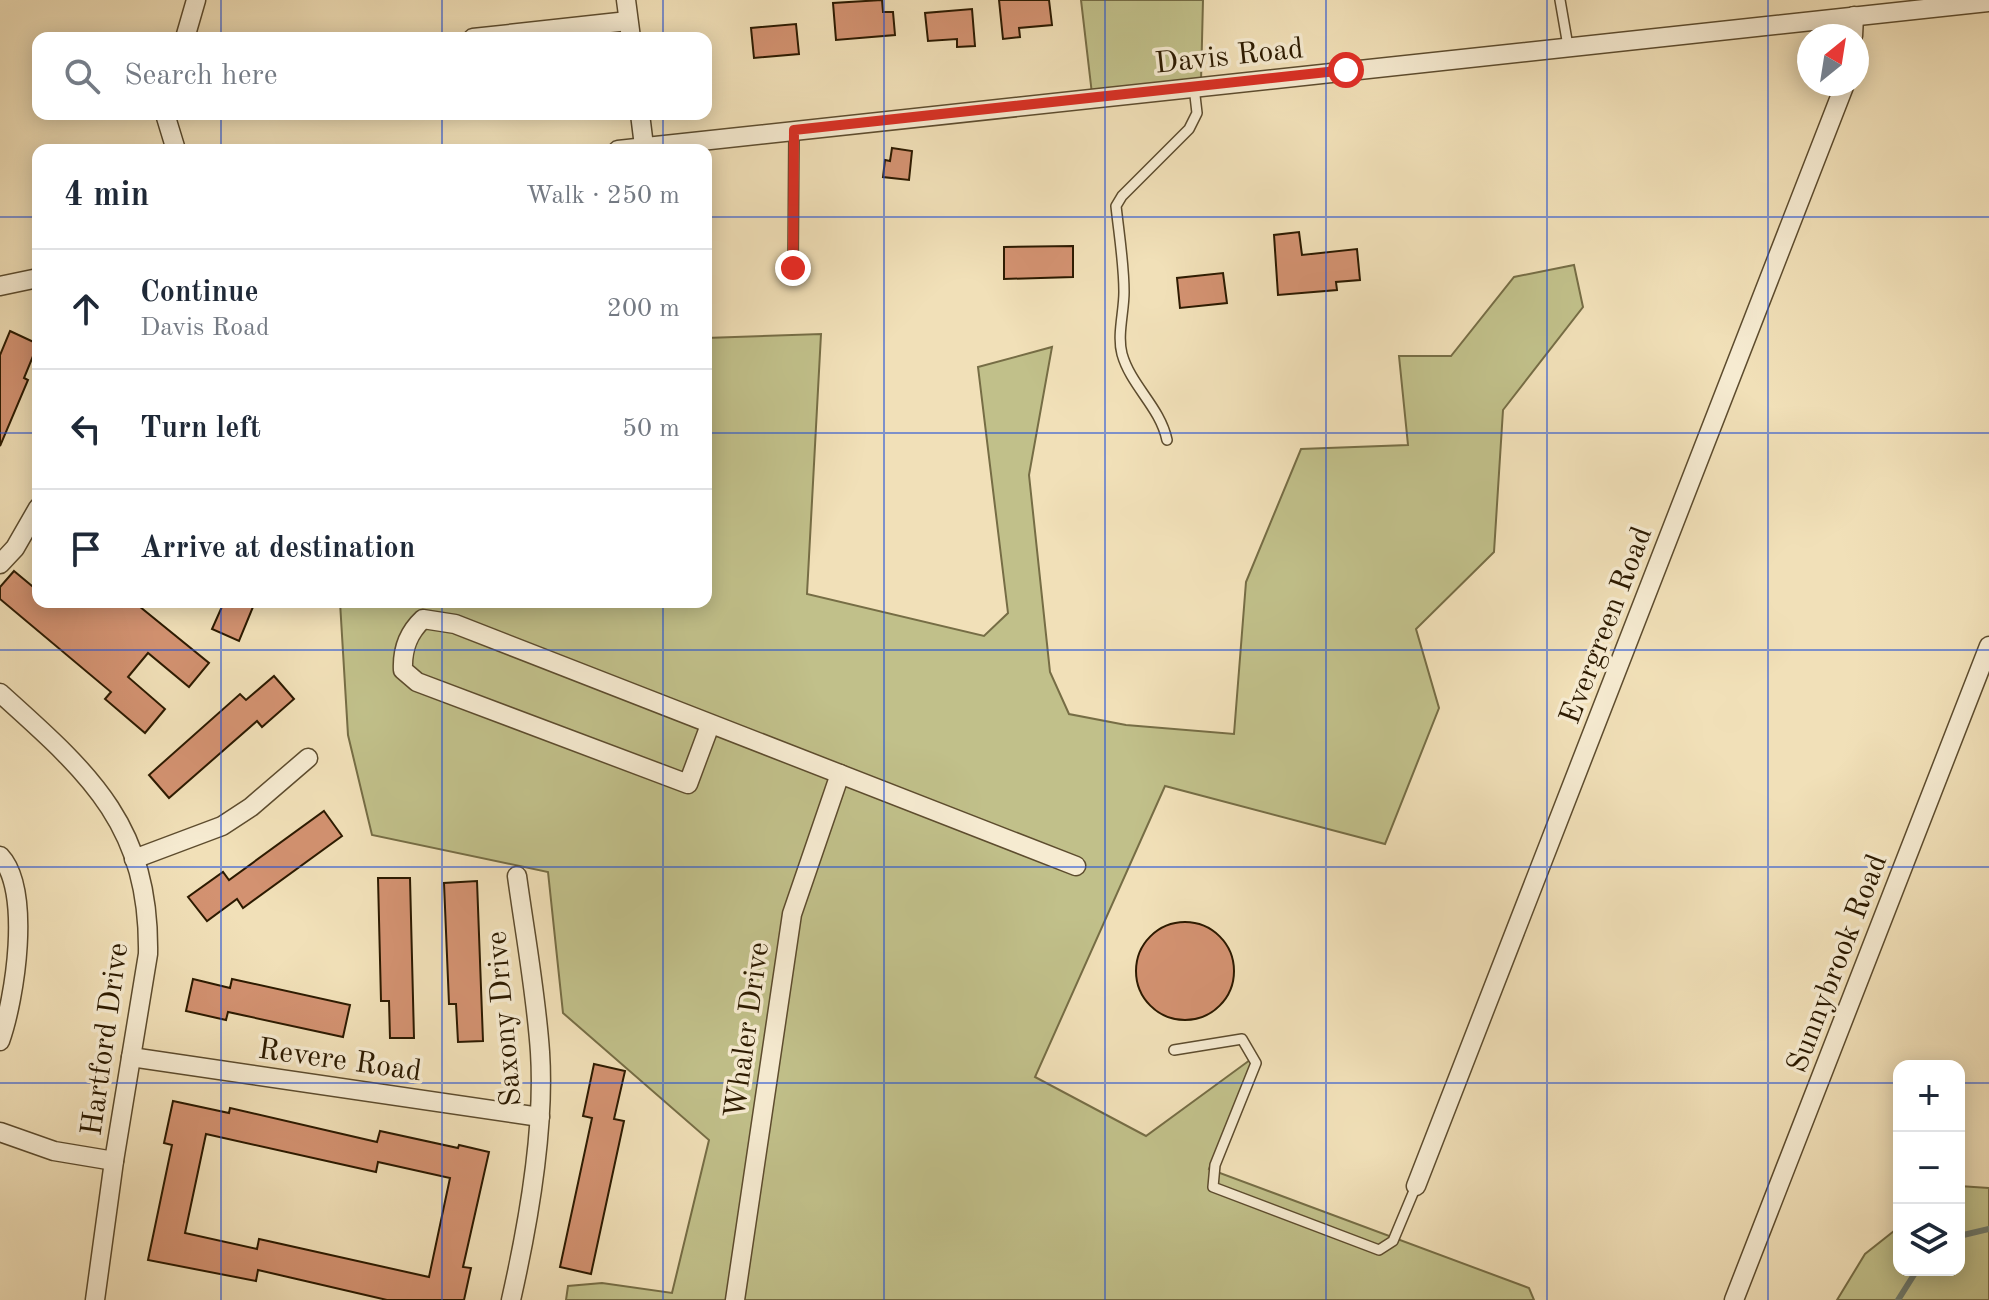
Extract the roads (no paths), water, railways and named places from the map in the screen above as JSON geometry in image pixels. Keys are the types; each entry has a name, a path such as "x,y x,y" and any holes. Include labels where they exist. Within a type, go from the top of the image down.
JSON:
{"street":[{"path":"187,32 196,0"},
{"path":"591,32 630,30 626,0"},
{"name":"Davis Road","path":"663,144 1989,2"},
{"path":"1854,16 1854,24"},
{"name":"Evergreen Road","path":"1416,1186 1840,96"},
{"path":"167,120 174,144"},
{"path":"641,120 644,144"},
{"path":"0,286 32,279"},
{"path":"0,564 15,548 32,518"},
{"path":"710,725 688,784 417,682 403,670 402,654 412,630 423,619 455,624 1076,866"},
{"name":"Sunnybrook Road","path":"1734,1300 1989,646"},
{"name":"Hartford Drive","path":"0,693 59,746 95,784 122,825 141,879 148,954 95,1300"},
{"path":"134,859 222,826 251,807 308,758"},
{"name":"Whaler Drive","path":"735,1300 792,914 840,774"},
{"path":"0,856 8,865 19,915 20,940 0,1041"},
{"name":"Saxony Drive","path":"511,1300 521,1257 540,1117 540,1052 517,876"},
{"name":"Revere Road","path":"131,1057 540,1117"},
{"path":"0,1132 54,1151 114,1161"}],"lane":[{"path":"1560,0 1568,46"},
{"path":"1167,440 1165,428 1156,412 1128,372 1121,349 1124,290 1116,206 1122,196 1189,129 1197,113 1194,87"},
{"path":"793,268 794,130"},
{"path":"1174,1050 1242,1039 1256,1063 1215,1165 1213,1187 1379,1250 1393,1241 1416,1186"}],"waterway":[{"path":"1965,1235 1989,1229"},
{"path":"1898,1300 1913,1276"}]}
